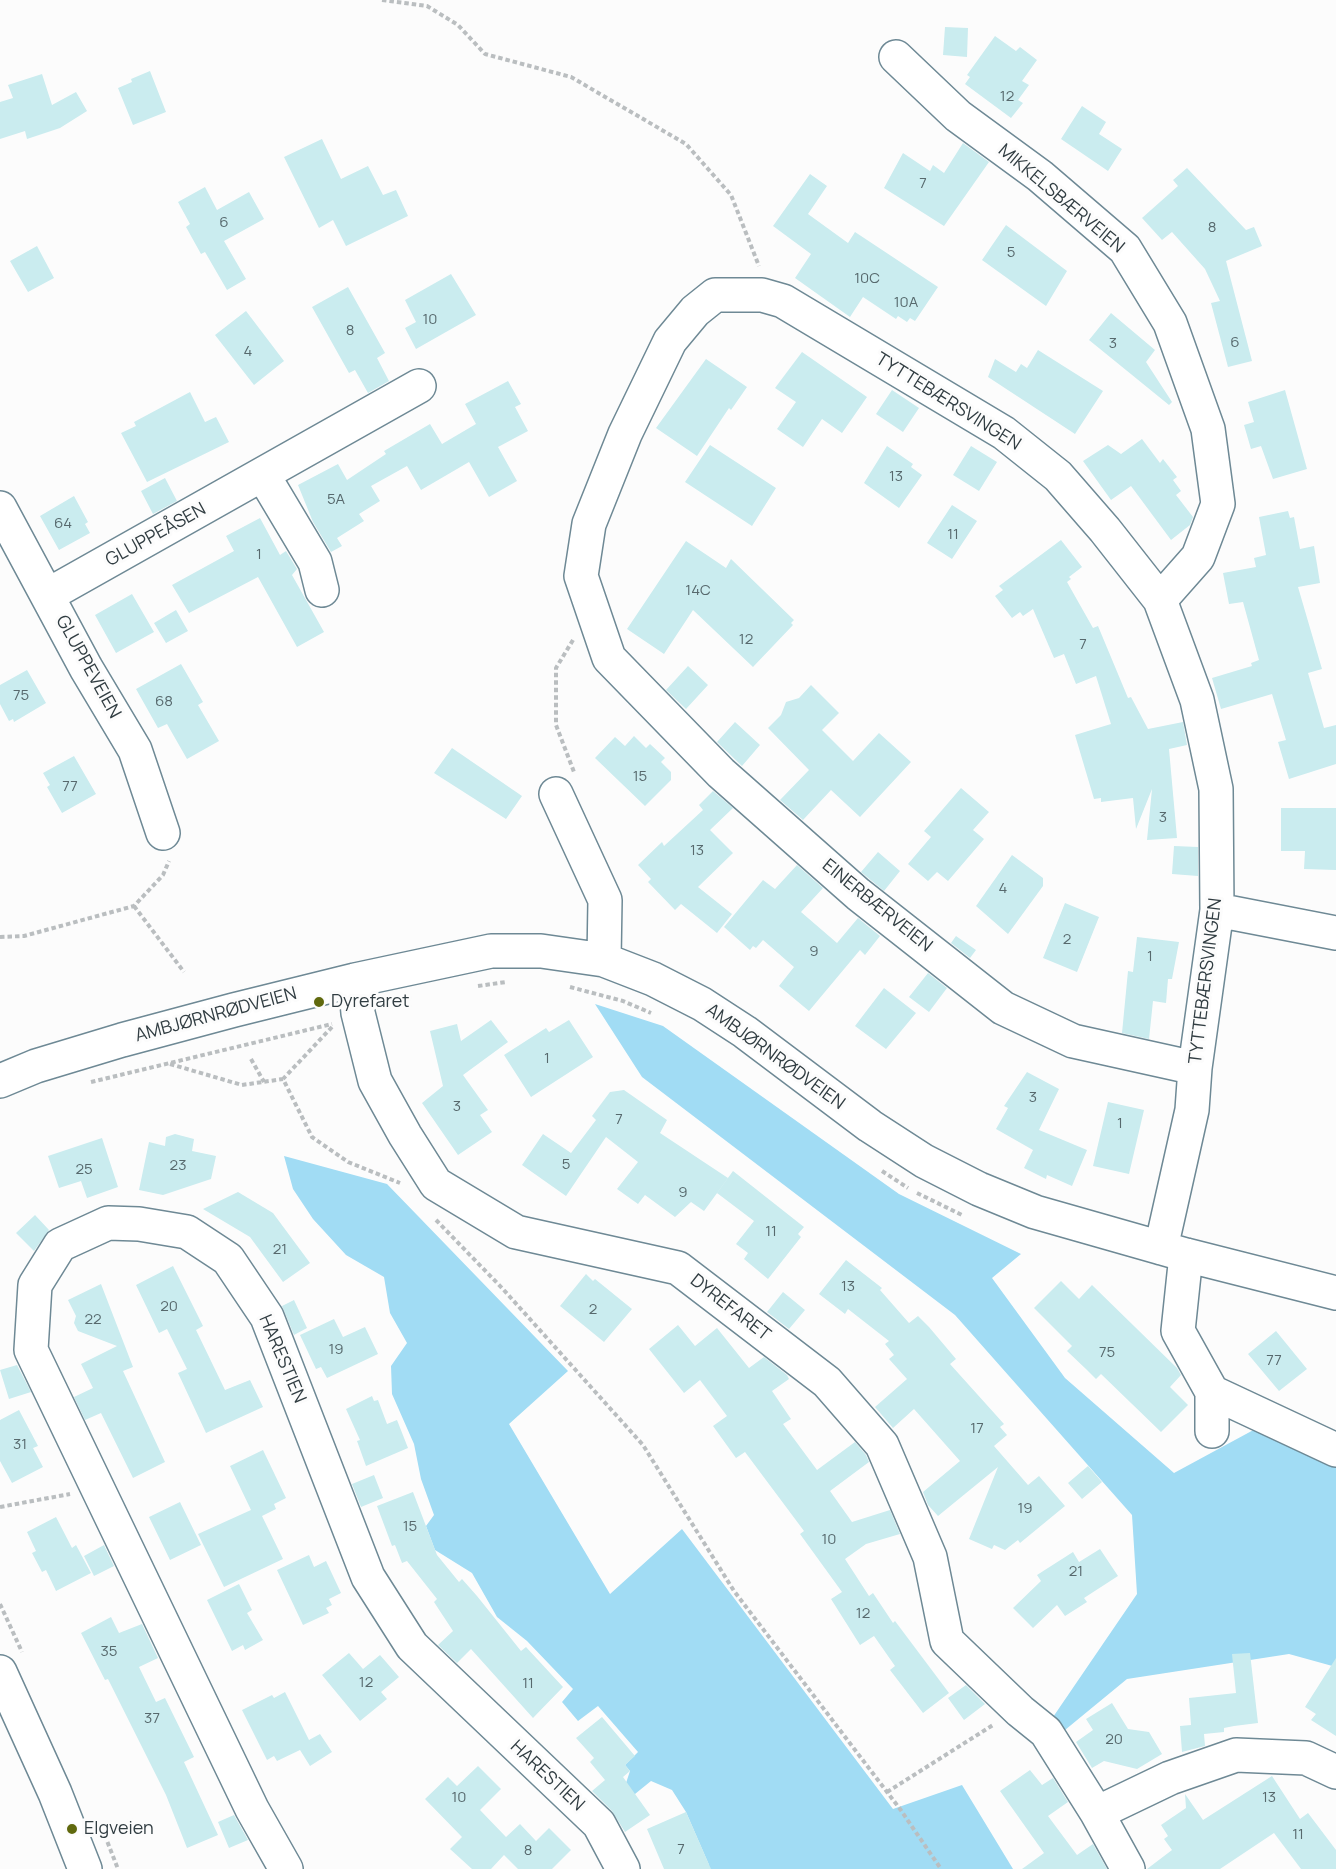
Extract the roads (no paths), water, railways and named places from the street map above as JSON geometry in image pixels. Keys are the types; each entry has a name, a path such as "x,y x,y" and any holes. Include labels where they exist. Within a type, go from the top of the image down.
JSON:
{"street":[{"name":"MIKKELSBÆRVEIEN","path":"896,57 958,116 1040,176 1125,249 1170,323 1208,429 1218,504 1198,557 1160,600"},
{"name":"TYTTEBÆRSVINGEN","path":"609,658 591,611 582,576 589,524 625,434 670,341 695,311 715,294 762,295 783,301 1004,433 1058,476 1160,600 1197,700 1216,789 1217,910 1195,1068 1174,1252"},
{"name":"GLUPPEÅSEN","path":"48,595 419,387"},
{"path":"263,475 315,561 322,590"},
{"name":"GLUPPEVEIEN","path":"0,508 86,668 135,750 164,832"},
{"name":"EINERBÆRVEIEN","path":"609,658 721,773 858,894 1003,1008 1073,1041 1195,1068"},
{"path":"556,794 605,900 604,960"},
{"path":"1217,910 1336,933"},
{"name":"AMBJØRNRØDVEIEN","path":"0,1081 36,1066 122,1040 356,980 491,951 542,951 604,960 653,979 702,1004 745,1032 870,1126 924,1161 979,1189 1035,1212 1174,1252 1336,1293"},
{"name":"DYREFARET","path":"356,980 358,1013 375,1082 436,1184 516,1232 678,1268 827,1382 882,1446 930,1557 947,1641 1020,1711 1046,1732 1096,1812 1128,1869"},
{"name":"HARESTIEN","path":"286,1869 252,1809 32,1350 34,1285 60,1245 108,1223 139,1224 187,1232 228,1259 267,1317 368,1576 412,1646 599,1824 623,1869"},
{"path":"1174,1252 1178,1331 1212,1392 1212,1431"},
{"path":"1212,1392 1336,1450"},
{"path":"0,1672 56,1793 85,1869"},
{"path":"1096,1812 1170,1778 1236,1755 1306,1758 1336,1772"}],"place":[{"name":"Dyrefaret","path":"319,1002"},
{"name":"Elgveien","path":"72,1829"}]}
